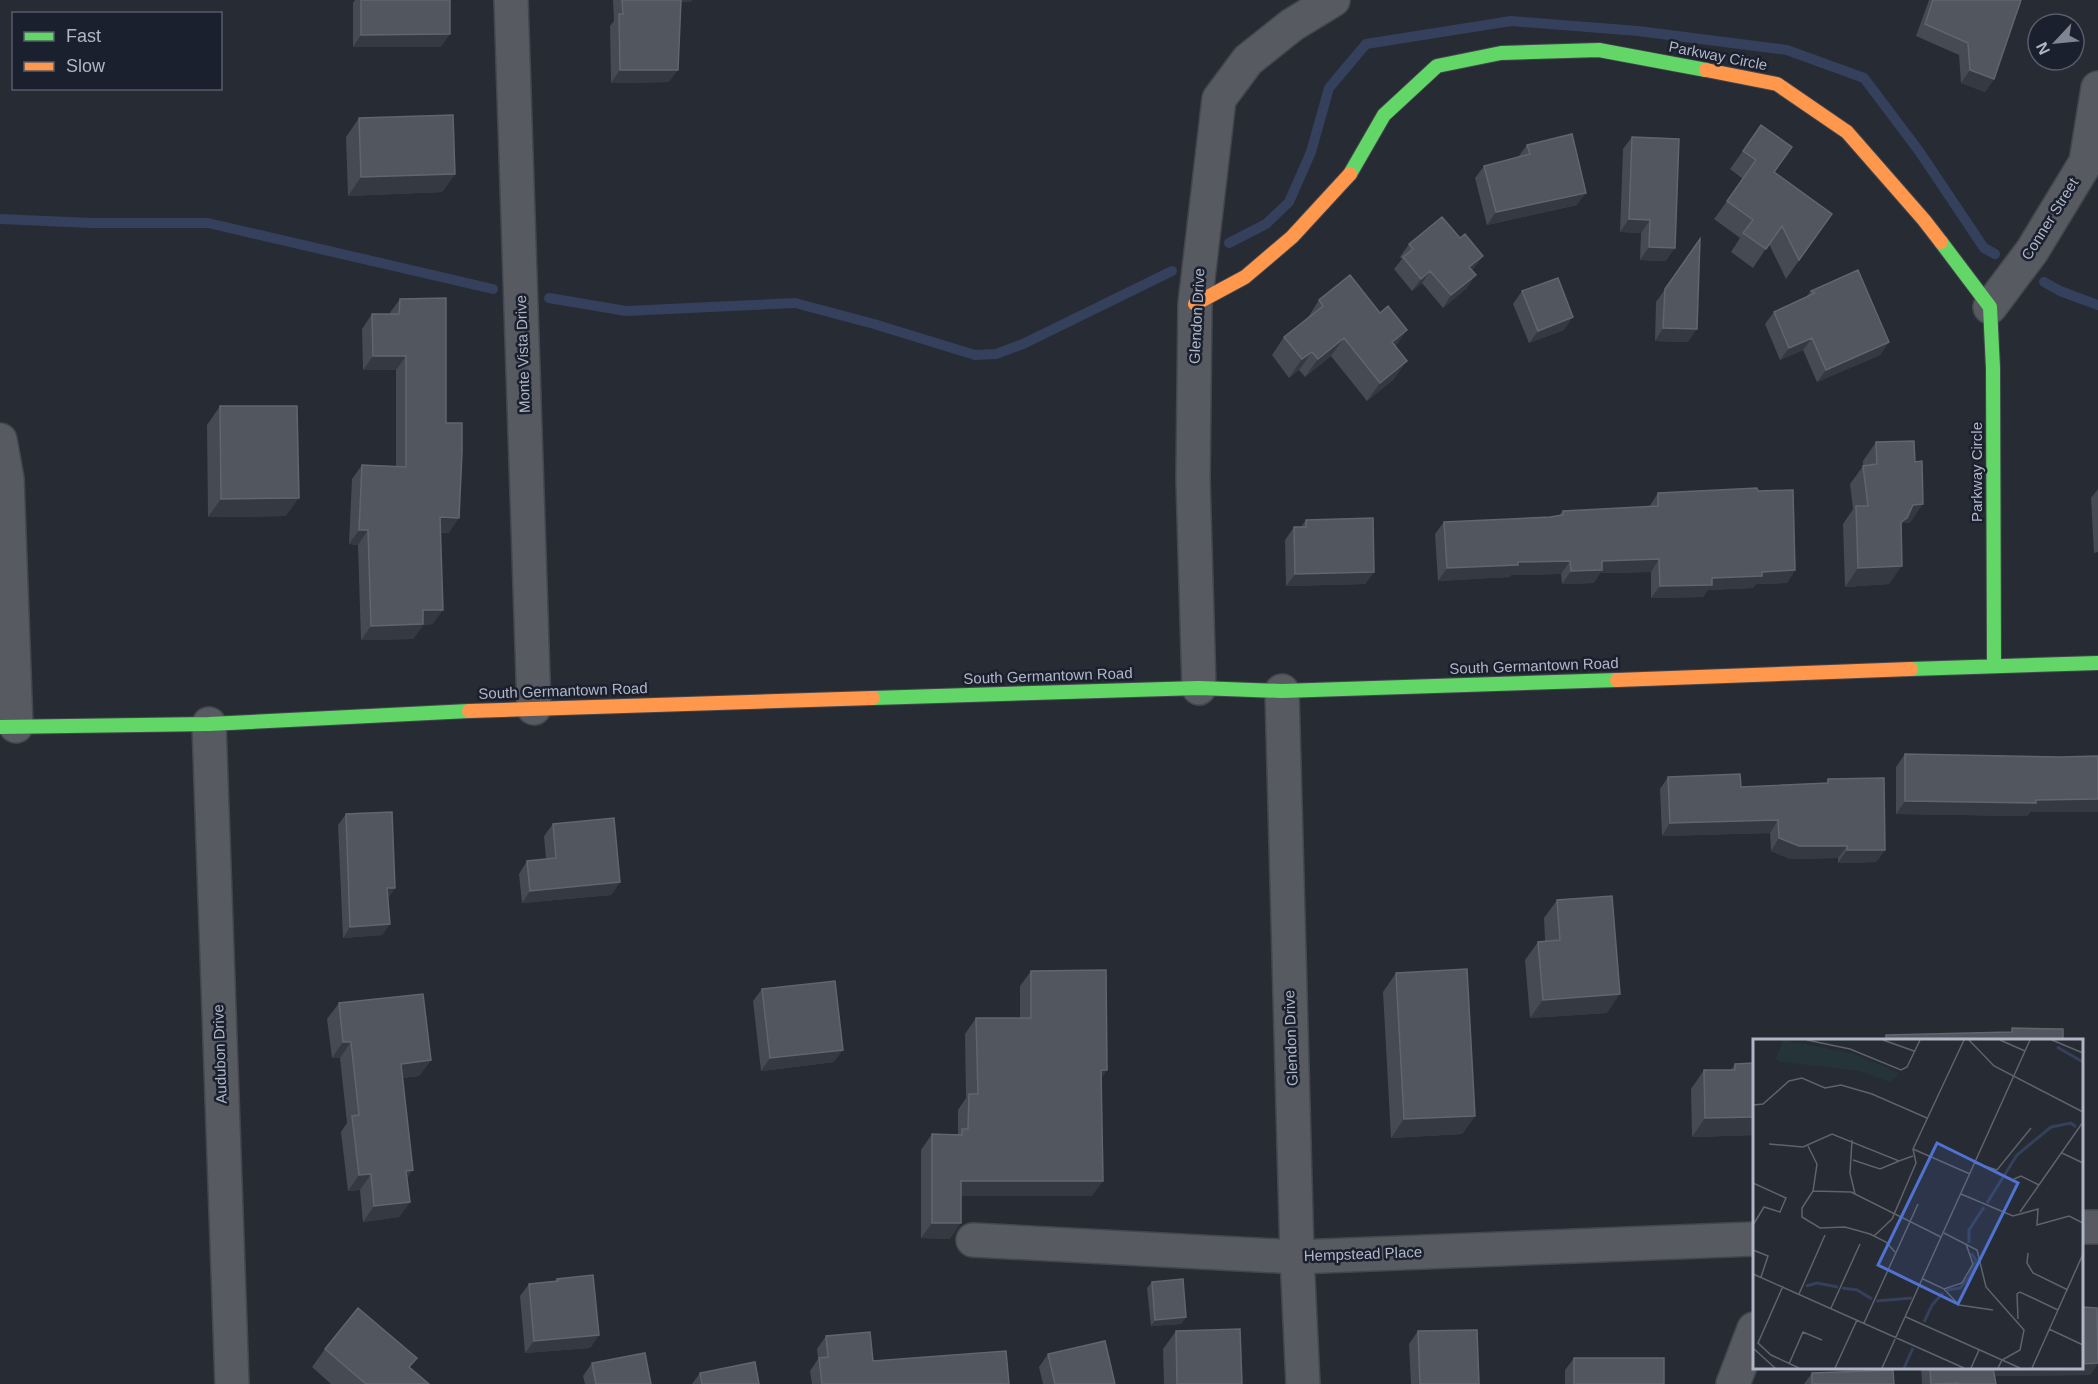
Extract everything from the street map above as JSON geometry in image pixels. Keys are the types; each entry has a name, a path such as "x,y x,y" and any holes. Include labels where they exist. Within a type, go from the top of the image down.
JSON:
{"main road":[{"name":"Parkway Circle","path":"1195,304 1245,277 1293,237 1346,180 1384,115 1437,66 1501,53 1599,50 1777,84 1847,132 1924,220 1989,307 1993,369 1994,666"},
{"name":"South Germantown Road","path":"8,726 209,724 534,708 1199,688 1282,691 2098,663"}],"street":[{"name":"Monte Vista Drive","path":"511,0 534,708"},
{"name":"Glendon Drive","path":"1199,688 1193,479 1195,304 1219,99 1248,60 1292,25 1333,0"},
{"name":"Conner Street","path":"1989,307 2032,251 2086,162 2098,88"},
{"path":"0,440 7,479 8,726"},
{"name":"Glendon Drive","path":"1282,691 1297,1257 1303,1384"},
{"name":"Audubon Drive","path":"209,724 232,1384"},
{"name":"Hempstead Place","path":"973,1240 1297,1257 1753,1239"},
{"path":"1733,1384 1753,1334"}],"building":[{"path":"361,0 450,0 450,34 361,35"},
{"path":"622,0 681,0 678,70 620,70 619,14 623,14"},
{"path":"1933,0 2021,0 1994,79 1970,70 1968,43 1925,24"},
{"path":"453,115 455,174 361,177 359,118"},
{"path":"1761,125 1792,147 1774,172 1832,214 1799,260 1782,226 1766,249 1743,233 1753,220 1727,201 1756,160 1743,151"},
{"path":"1572,134 1586,193 1496,212 1484,166 1530,154 1527,145"},
{"path":"1632,137 1679,139 1675,248 1649,247 1650,220 1629,219"},
{"path":"1442,217 1460,238 1465,234 1483,256 1469,267 1476,275 1451,295 1430,271 1421,279 1403,257 1413,249 1409,244"},
{"path":"1700,239 1697,329 1663,328 1665,289"},
{"path":"1858,270 1889,342 1826,370 1812,338 1789,348 1774,312 1815,293 1811,291"},
{"path":"1350,275 1380,313 1388,306 1407,330 1392,342 1407,361 1380,383 1344,338 1318,359 1312,352 1302,359 1284,337 1323,306 1319,300"},
{"path":"1558,278 1573,317 1538,331 1522,291"},
{"path":"446,298 446,423 462,423 462,452 459,518 440,517 443,610 423,610 423,624 371,626 368,530 359,530 362,465 406,467 406,356 373,356 372,314 399,314 400,299"},
{"path":"220,406 297,406 299,498 221,499"},
{"path":"1914,441 1915,462 1922,461 1923,504 1913,505 1907,518 1901,522 1902,566 1858,568 1856,506 1868,506 1863,466 1877,464 1876,442"},
{"path":"1757,488 1758,491 1793,490 1795,570 1762,572 1762,576 1712,578 1712,585 1660,586 1659,559 1602,561 1602,570 1571,571 1570,561 1518,562 1518,565 1447,568 1444,522 1550,517 1563,515 1563,511 1658,506 1658,493"},
{"path":"1373,518 1374,572 1295,574 1294,527 1306,527 1306,520"},
{"path":"1905,754 2098,756 2098,799 2036,800 2036,803 1905,801"},
{"path":"1740,774 1741,787 1828,783 1828,779 1884,778 1885,850 1847,850 1847,846 1799,846 1779,838 1778,820 1670,823 1668,777"},
{"path":"392,812 395,888 387,888 390,924 350,927 346,814"},
{"path":"614,818 620,882 530,891 527,861 556,858 553,824"},
{"path":"1612,896 1620,994 1543,1000 1538,942 1560,940 1557,900"},
{"path":"1467,969 1475,1116 1404,1119 1396,973"},
{"path":"1106,970 1107,1070 1101,1070 1103,1181 961,1181 961,1223 932,1223 932,1134 962,1135 962,1129 968,1129 969,1094 978,1094 976,1018 1031,1018 1031,971"},
{"path":"835,981 843,1050 770,1058 762,989"},
{"path":"423,994 431,1060 401,1064 413,1170 406,1171 410,1202 374,1206 371,1174 359,1175 352,1116 359,1115 351,1042 343,1042 339,1003"},
{"path":"2012,1028 2063,1029 2063,1039 1886,1039 1886,1035 2012,1032"},
{"path":"1753,1063 1753,1117 1705,1118 1704,1070 1735,1070 1735,1064"},
{"path":"593,1275 599,1335 534,1341 529,1284"},
{"path":"1183,1279 1186,1317 1155,1320 1152,1282"},
{"path":"2083,1307 2097,1308 2098,1363 2083,1364"},
{"path":"358,1308 417,1358 409,1367 429,1384 366,1384 325,1349"},
{"path":"1240,1329 1242,1384 1177,1384 1176,1331"},
{"path":"1477,1330 1479,1384 1420,1384 1418,1331"},
{"path":"870,1332 873,1361 1006,1351 1009,1384 822,1384 819,1358 828,1357 826,1336"},
{"path":"1105,1341 1115,1384 1055,1384 1048,1354"},
{"path":"645,1353 651,1384 596,1384 592,1363"},
{"path":"1574,1358 1664,1358 1664,1384 1574,1384"},
{"path":"755,1362 759,1384 702,1384 700,1373"},
{"path":"1930,1369 1993,1369 1996,1384 1958,1383 1931,1384"},
{"path":"1893,1370 1894,1384 1812,1384 1812,1373"}],"waterway":[{"path":"1229,243 1266,224 1289,202 1311,152 1329,88 1366,44 1511,21 1638,31 1787,50 1864,78 1919,151 1984,248 1995,254"},
{"path":"0,219 92,223 208,223 493,289"},
{"path":"549,298 626,311 795,303 975,355 996,354 1023,344 1172,271"},
{"path":"2044,282 2060,291 2098,305"}],"traffic: fast":[{"path":"1350,174 1384,115 1437,66 1501,53 1599,50 1706,70"},
{"path":"1941,242 1990,307 1993,368 1994,666"},
{"path":"1911,669 2098,663"},
{"path":"873,698 1199,688 1282,691 1617,680"},
{"path":"0,727 209,724 469,711"}],"traffic: slow":[{"path":"1706,70 1777,84 1847,132 1941,242"},
{"path":"1195,304 1245,277 1292,237 1350,174"},
{"path":"1617,680 1911,669"},
{"path":"469,711 873,698"}]}
